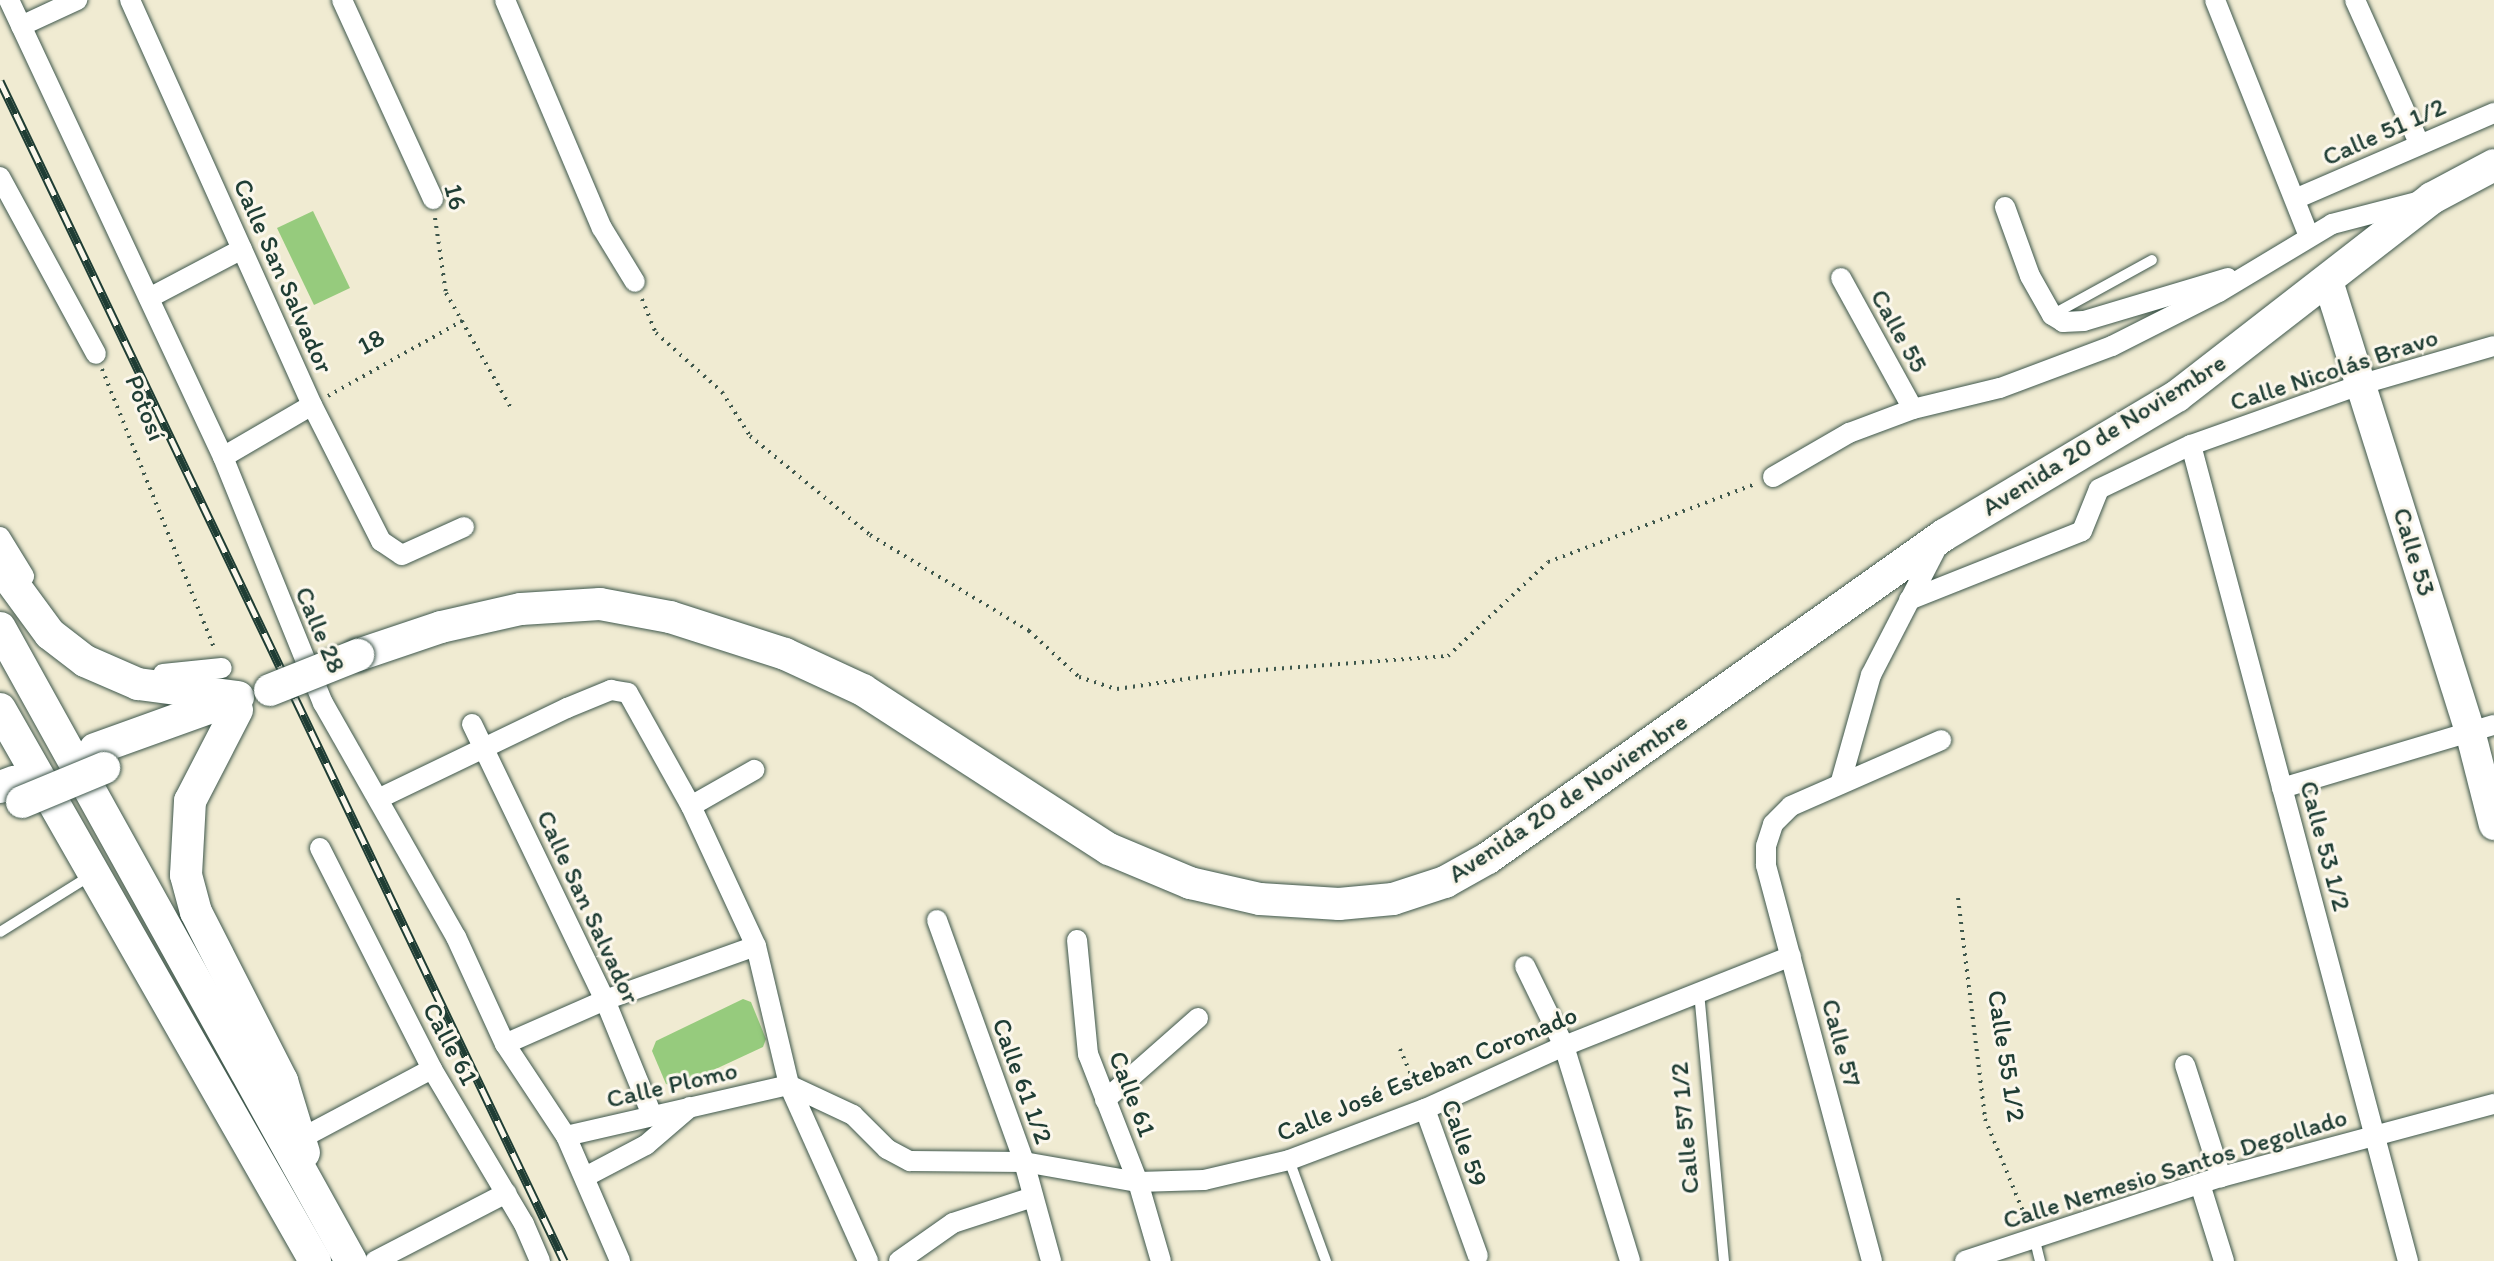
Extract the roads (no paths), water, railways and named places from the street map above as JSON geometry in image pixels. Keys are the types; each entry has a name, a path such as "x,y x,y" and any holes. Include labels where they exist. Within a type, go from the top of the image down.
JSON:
{"main road":[{"name":"Avenida 20 de Noviembre","path":"251,698 358,655 441,627 521,609 600,604 670,617 785,654 863,690 1109,849 1190,883 1260,899 1339,904 1393,899 1445,882 1488,858 1944,535 2177,396 2432,198 2494,165"},
{"path":"0,566 50,634 85,661 138,684 251,698"},
{"path":"0,628 351,1261"},
{"path":"9,795 251,698"},
{"path":"251,698 190,801 186,875 196,912 282,1081 302,1138 303,1175"},
{"path":"0,709 315,1261"}],"street":[{"name":"Calle 28","path":"9,0 223,457 323,703 380,798 456,937 505,1044 566,1136 620,1261"},
{"path":"21,26 77,0"},
{"name":"Calle San Salvador","path":"130,0 312,405 381,541 397,555 408,554 464,527"},
{"name":"16","path":"342,0 433,199"},
{"path":"505,0 602,228 635,282"},
{"path":"2215,0 2308,234"},
{"path":"2355,0 2419,143"},
{"name":"Calle 51 1/2","path":"2295,199 2494,113"},
{"name":"Potosí","path":"0,177 96,354"},
{"path":"1773,477 1849,433 1913,409 2000,388 2112,346 2253,270 2308,234 2349,217 2432,198"},
{"path":"2005,207 2030,276 2052,315 2063,322 2084,321 2253,270"},
{"path":"149,298 242,249"},
{"name":"Calle 55","path":"1841,278 1913,409"},
{"name":"Calle 53","path":"2328,281 2482,728 2494,825"},
{"name":"Calle Nicolás Bravo","path":"1909,600 2082,531 2099,489 2191,445 2362,384 2494,346"},
{"path":"223,457 312,405"},
{"name":"Calle 53 1/2","path":"2191,445 2408,1261"},
{"path":"1841,781 1871,675 1944,535"},
{"path":"0,537 59,622 106,657 170,676 222,668"},
{"path":"380,798 611,690 625,691 634,699 691,806 756,946 789,1085 868,1261"},
{"name":"Calle San Salvador","path":"472,724 605,1000 652,1115"},
{"path":"2282,788 2482,728"},
{"path":"1841,781 1941,740"},
{"path":"691,806 754,770"},
{"name":"Calle 57","path":"1841,781 1779,815 1767,838 1766,865 1872,1261"},
{"name":"Calle 61","path":"320,848 432,1069 506,1193 540,1261"},
{"name":"Calle 61 1/2","path":"937,920 1024,1162 1051,1261"},
{"name":"Calle 61","path":"1077,940 1083,1031 1105,1100 1138,1182 1161,1261"},
{"path":"505,1044 605,1000 756,946"},
{"name":"Calle José Esteban Coronado","path":"789,1085 853,1115 887,1149 910,1161 1024,1162 1138,1182 1204,1180 1289,1160 1425,1109 1564,1046 1791,956"},
{"path":"1525,966 1564,1046 1630,1261"},
{"path":"1105,1100 1198,1018"},
{"path":"2185,1065 2221,1177"},
{"path":"302,1138 432,1069"},
{"name":"Calle Plomo","path":"566,1136 789,1085"},
{"name":"Calle Nemesio Santos Degollado","path":"1965,1261 2037,1251 2221,1177 2494,1104"},
{"path":"585,1177 646,1145 690,1107"},
{"name":"Calle 59","path":"1425,1109 1478,1256"},
{"path":"2200,1184 2224,1261"},
{"path":"375,1261 506,1193"},
{"path":"899,1261 953,1223 1033,1197"}],"lane":[{"path":"2052,315 2152,260"},
{"path":"0,932 96,873"},
{"name":"Calle 57 1/2","path":"1699,990 1724,1261"},
{"path":"1289,1160 1326,1261"}],"railway":[{"path":"0,81 564,1261"}]}
